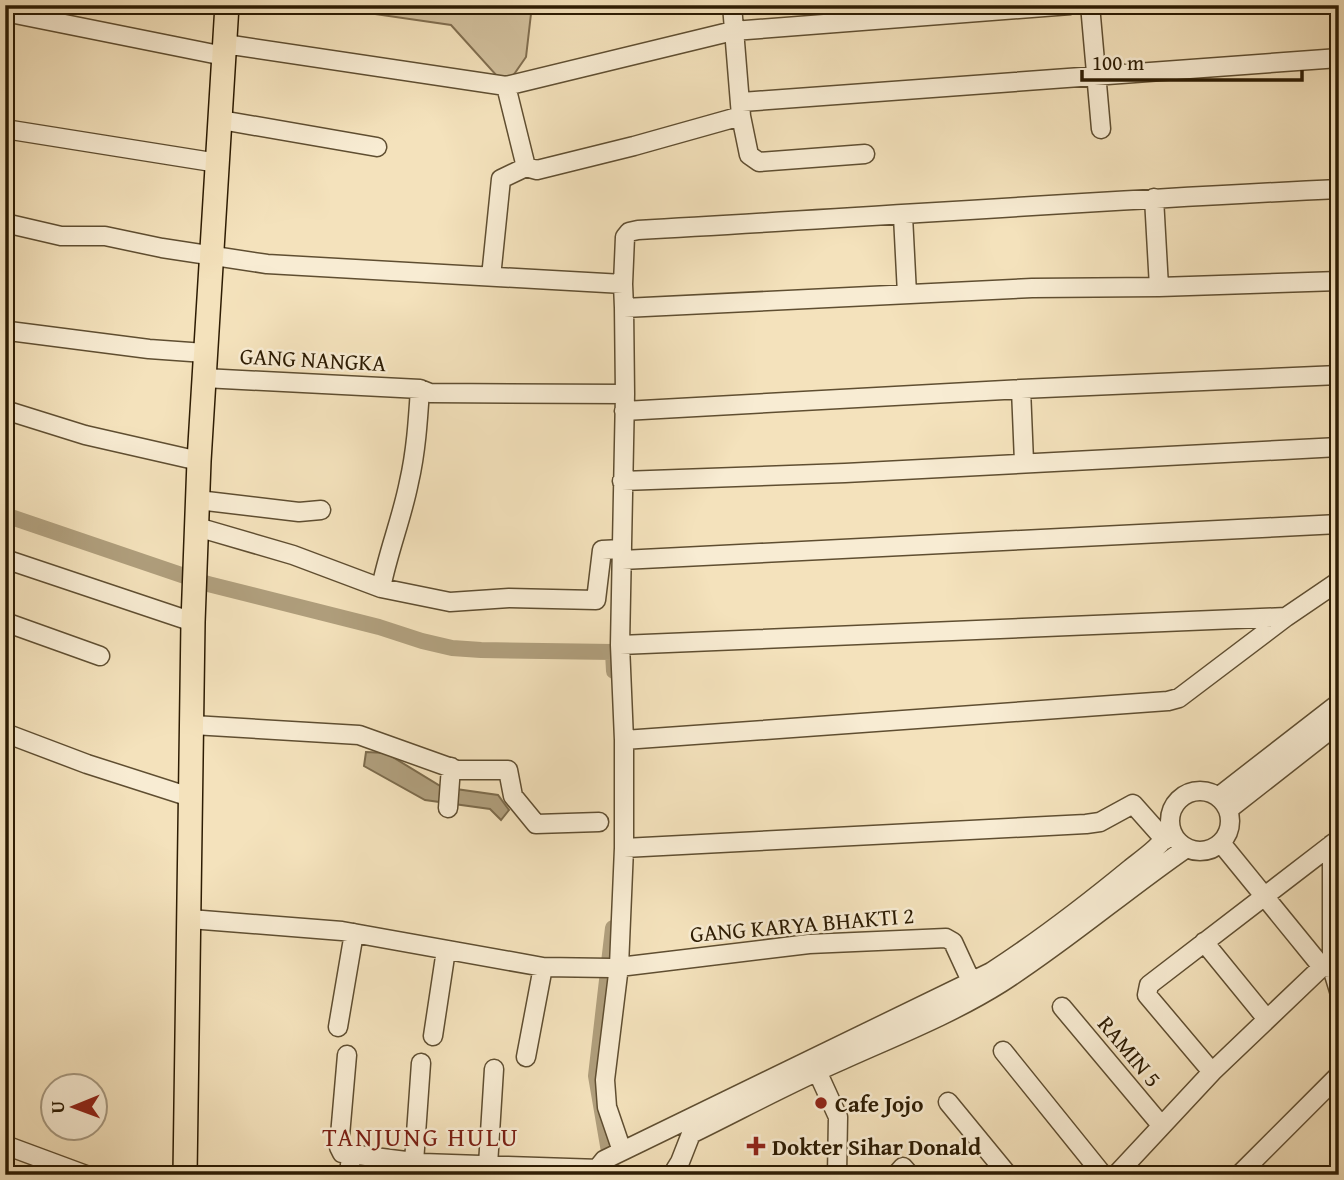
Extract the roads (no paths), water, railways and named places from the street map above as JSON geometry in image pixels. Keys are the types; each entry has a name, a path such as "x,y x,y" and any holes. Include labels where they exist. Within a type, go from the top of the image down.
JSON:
{"main road":[{"path":"185,1175 193,622 199,461 227,5"}],"street":[{"path":"732,5 742,109 750,155 759,162 865,154"},
{"path":"5,12 225,50 506,86 733,31 1070,5"},
{"path":"1090,5 1101,129"},
{"path":"491,277 501,180 526,167 537,170 634,146 742,109 1098,75 1339,58"},
{"path":"506,86 526,167"},
{"path":"221,120 377,147"},
{"path":"5,129 218,163"},
{"path":"609,1161 605,1080 609,968 624,848 624,740 620,645 625,237 629,232 1154,198 1339,189"},
{"path":"1154,198 1159,287"},
{"path":"904,216 907,294"},
{"path":"5,223 61,236 105,236 162,248 267,264 623,284"},
{"path":"624,308 1032,288 1339,281"},
{"path":"9,331 149,349 205,353"},
{"name":"GANG NANGKA","path":"204,378 420,394 624,403 1339,375"},
{"path":"1021,389 1024,462"},
{"path":"381,588 410,481 420,394"},
{"path":"5,410 85,435 199,461"},
{"path":"622,481 845,473 1339,447"},
{"path":"198,500 299,512 321,510"},
{"path":"197,527 293,555 381,588 450,603 509,597 596,600 602,550 622,555 1339,524"},
{"path":"5,559 193,622"},
{"path":"624,740 1168,701 1179,698 1286,617 1339,581"},
{"path":"620,645 1286,617"},
{"path":"5,622 100,656"},
{"path":"1223,803 1339,702"},
{"path":"1223,803 1339,723"},
{"path":"193,725 359,734 457,769 509,770 513,796 536,824 599,822"},
{"path":"5,733 190,797"},
{"path":"448,808 451,767"},
{"path":"624,848 1086,824 1100,822 1133,804 1168,836 1185,849 1198,852 1217,848 1230,829 1223,803 1202,791 1189,792 1173,806 1169,816 1168,836 1021,953 687,1128"},
{"path":"1212,1072 1147,995 1149,985 1335,841"},
{"path":"1335,841 1331,968 1339,990"},
{"path":"1221,843 1331,968"},
{"path":"347,1055 339,1147 342,1153 419,1166 609,1161 817,1071 1000,984 1062,942 1185,849"},
{"path":"190,919 354,933 543,967 609,968"},
{"path":"338,1027 354,933"},
{"name":"GANG KARYA BHAKTI 2","path":"609,968 809,944 946,938 953,942 971,981"},
{"path":"1204,942 1266,1018"},
{"path":"433,1036 446,950"},
{"path":"526,1058 543,967"},
{"path":"1126,1172 1161,1125 1266,1018 1331,968"},
{"name":"RAMIN 5","path":"1062,1007 1161,1125"},
{"path":"1003,1051 1103,1175"},
{"path":"419,1166 421,1063"},
{"path":"488,1165 494,1069"},
{"path":"817,1071 838,1117 837,1175"},
{"path":"1249,1171 1339,1075"},
{"path":"948,1102 1008,1175"},
{"path":"672,1175 680,1161 687,1128"},
{"path":"5,1145 86,1175"},
{"path":"349,1175 351,1154"},
{"path":"896,1175 903,1167 909,1175"}],"waterway":[{"path":"5,515 208,584 379,627 422,641 452,648 481,650 613,652 614,671"},
{"path":"613,928 596,1076 613,1175"}],"place":[{"name":"Cafe Jojo","path":"821,1103"},
{"name":"Dokter Sihar Donald","path":"756,1146"}],"district":[{"name":"TANJUNG HULU","path":"421,1136"}]}
